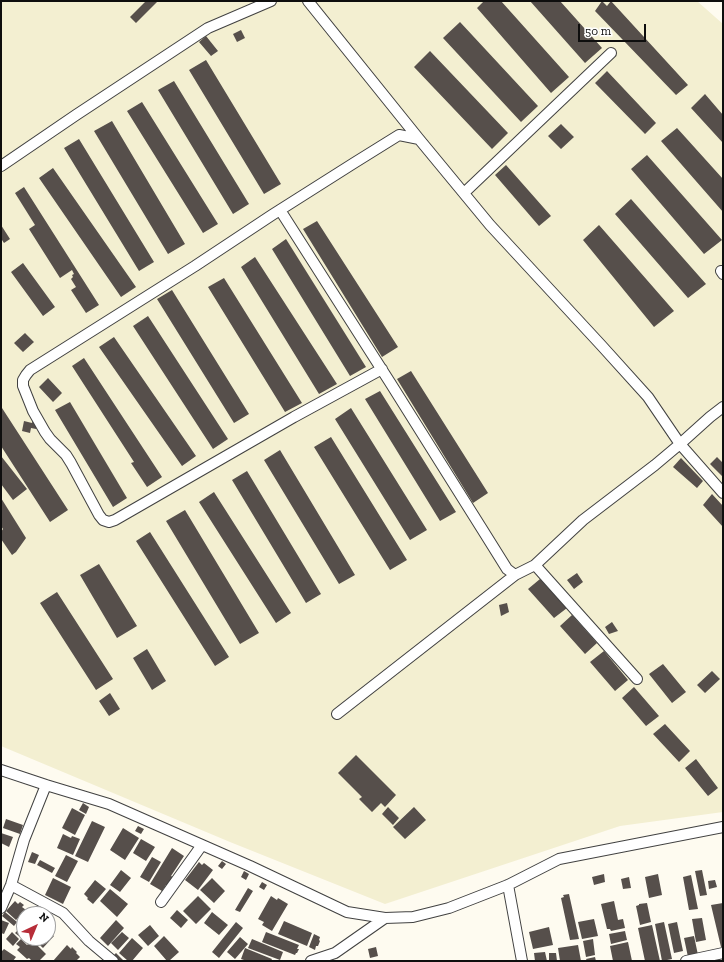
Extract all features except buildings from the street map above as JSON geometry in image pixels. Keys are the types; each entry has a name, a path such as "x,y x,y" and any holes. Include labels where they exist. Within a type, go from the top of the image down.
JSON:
{"street":[{"path":"1,166 208,28 271,1"},
{"path":"308,1 401,118 490,225 648,397 680,444 723,493"},
{"path":"464,193 611,53"},
{"path":"399,135 401,118"},
{"path":"382,369 109,522 103,520 99,515 66,454 45,432 33,411 23,386 23,380 30,370 354,163 399,135 419,139"},
{"path":"280,210 382,369 482,530 507,568 515,575"},
{"path":"337,714 515,575 535,565 584,520 680,444 710,416 723,407"},
{"path":"535,565 637,679"},
{"path":"1,770 109,804 250,866 346,912 386,918 413,918 449,908 508,885 559,859 723,827"},
{"path":"1,908 11,885 24,840 46,785"},
{"path":"161,902 202,845"},
{"path":"11,885 63,913 89,942 113,961"},
{"path":"508,885 522,961"},
{"path":"311,961 335,953 386,918"},
{"path":"686,961 723,953"}],"shaded area":[{"path":"1,1 697,1 723,24 723,812 620,826 385,904 230,842 1,746"}]}
